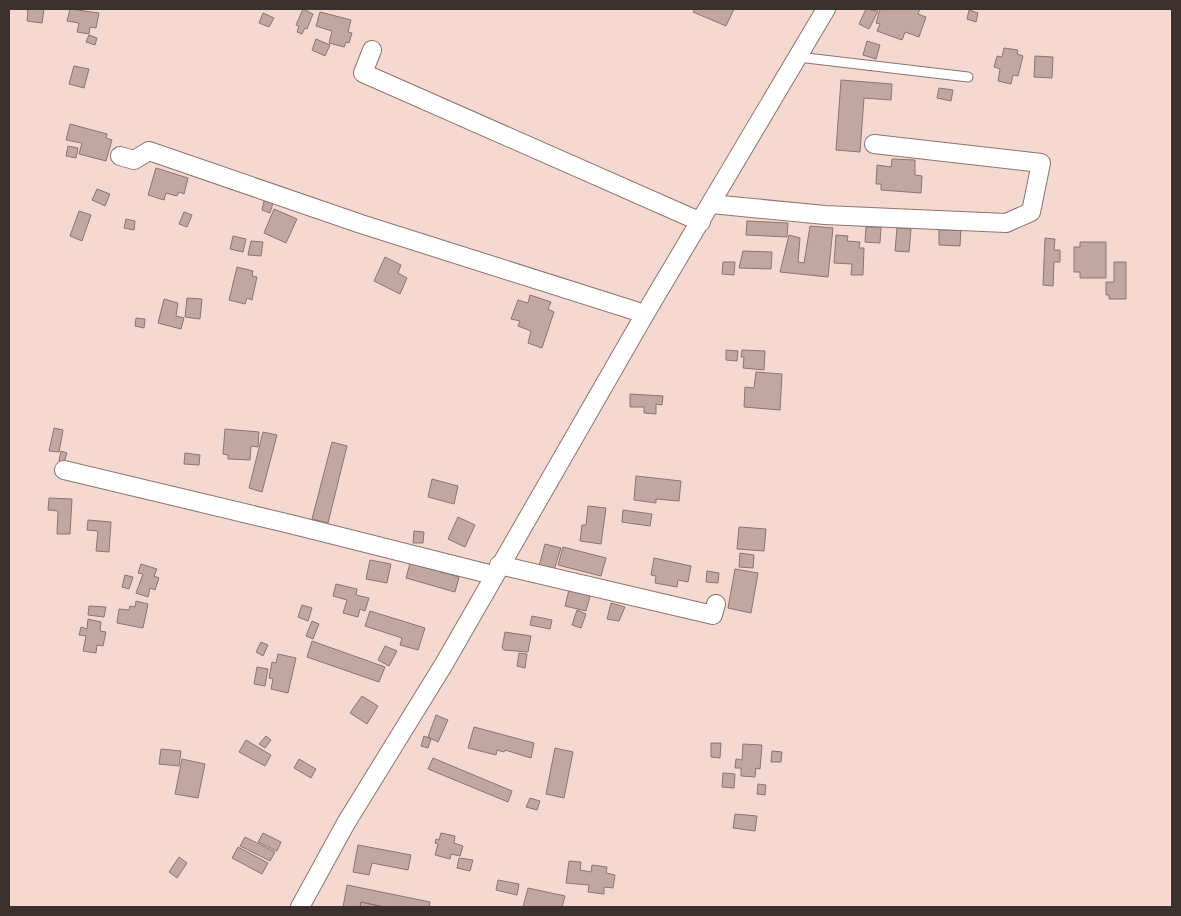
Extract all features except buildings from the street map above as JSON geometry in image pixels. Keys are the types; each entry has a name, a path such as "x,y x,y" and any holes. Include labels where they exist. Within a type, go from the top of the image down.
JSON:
{"street":[{"path":"300,907 346,823 444,664 496,570 580,429 645,314 826,9"},
{"path":"372,50 364,73 701,222"},
{"path":"711,204 825,215 1006,223 1031,212 1041,163 874,144"},
{"path":"120,156 134,160 149,151 361,224 645,314"},
{"path":"64,470 290,524 496,570 713,615 716,604"}],"lane":[{"path":"798,56 968,77"}]}
